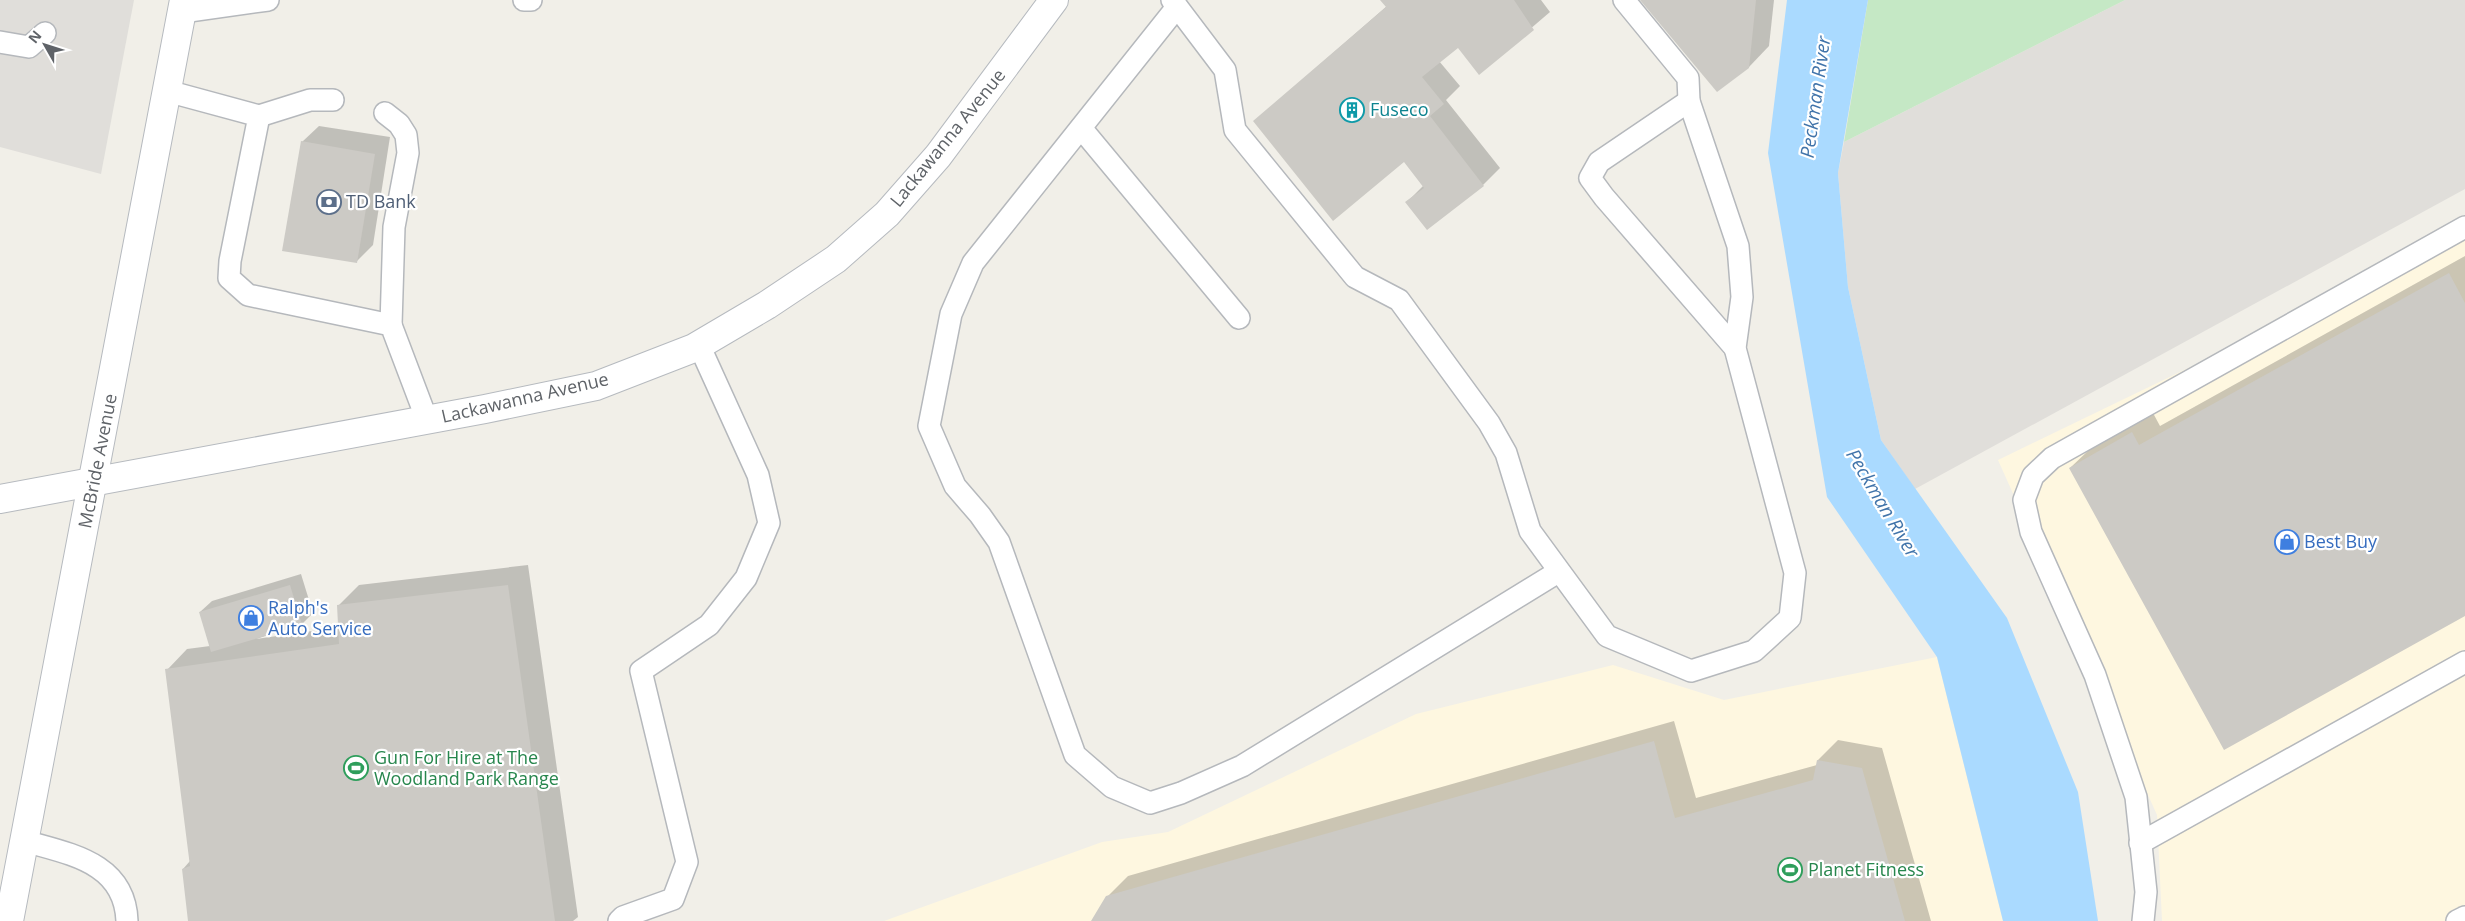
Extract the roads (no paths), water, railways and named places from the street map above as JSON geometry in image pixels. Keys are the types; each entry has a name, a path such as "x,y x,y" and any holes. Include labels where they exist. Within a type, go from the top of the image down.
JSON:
{"street":[{"name":"Lackawanna Avenue","path":"0,499 427,420 596,386 699,345 767,306 836,259 887,214 938,156 1054,0"},
{"name":"McBride Avenue","path":"9,921 94,483 183,6"}],"lane":[{"path":"183,6 268,0"},
{"path":"524,0 531,0"},
{"path":"1558,572 1242,766 1181,793 1150,803 1112,787 1075,755 999,542 980,514 955,486 929,426 951,314 973,263 1081,128 1175,4 1225,70 1235,130 1355,277 1399,300 1489,423 1506,453 1530,531 1558,572 1607,636 1691,671 1754,651 1790,618 1795,573 1735,348 1742,297 1738,246 1689,100 1688,78 1624,0"},
{"path":"0,42 29,47 45,33"},
{"path":"168,91 259,116 310,100 333,100"},
{"path":"1689,100 1599,162 1590,178 1604,198 1735,348"},
{"path":"385,113 399,124 406,136 408,154 394,226 391,325 427,420"},
{"path":"259,116 230,260 229,278 248,295 391,325"},
{"path":"1081,128 1239,318"},
{"path":"2144,921 2146,892 2136,796 2095,675 2032,532 2024,500 2032,476 2052,458 2465,227"},
{"path":"619,921 673,899 687,862 641,671 709,625 746,578 769,523 758,475 699,345"},
{"path":"2140,843 2465,662"},
{"path":"24,841 89,860 112,878 126,909 126,921"},
{"path":"2457,921 2465,916"}],"water":[{"name":"Peckman River","path":"1787,0 1868,0 1838,173 1848,287 1881,440 2007,618 2078,792 2098,921 2003,921 1937,657 1827,497 1768,153"}],"place":[{"name":"Fuseco","path":"1352,110"},
{"name":"TD Bank","path":"329,202"},
{"name":"Best Buy","path":"2287,542"},
{"name":"Ralph's Auto Service","path":"251,618"},
{"name":"Gun For Hire at The Woodland Park Range","path":"356,768"},
{"name":"Planet Fitness","path":"1790,870"}]}
